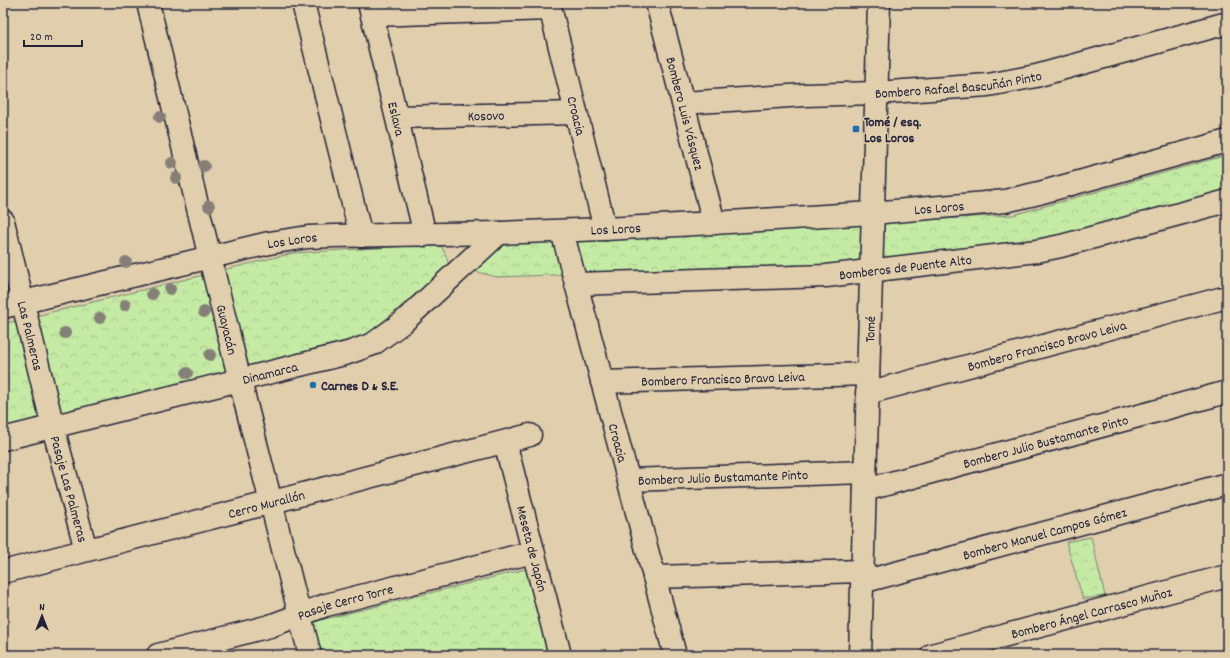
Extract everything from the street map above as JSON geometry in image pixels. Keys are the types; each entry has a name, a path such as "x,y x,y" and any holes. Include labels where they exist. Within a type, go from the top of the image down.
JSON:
{"street":[{"name":"Guayacán","path":"148,3 240,381 310,655"},
{"path":"303,3 361,236"},
{"name":"Bombero Luis Vásquez","path":"657,3 714,223"},
{"name":"Tomé","path":"860,655 879,3"},
{"path":"370,9 549,6"},
{"name":"Croacia","path":"549,6 604,229"},
{"name":"Eslava","path":"370,9 425,235"},
{"name":"Bombero Rafael Bascuñán Pinto","path":"683,103 968,87 1022,79 1227,23"},
{"name":"Kosovo","path":"397,117 576,113"},
{"name":"Los Loros","path":"13,304 288,240 321,237 604,229 872,213 986,203 1016,198 1227,141"},
{"name":"Bomberos de Puente Alto","path":"576,284 826,276 1037,251 1061,246 1227,201"},
{"name":"Las Palmeras","path":"4,227 13,304 53,426"},
{"name":"Croacia","path":"562,231 675,655"},
{"name":"Dinamarca","path":"3,439 240,381 348,353 372,344 402,323 499,233"},
{"name":"Bombero Francisco Bravo Leiva","path":"602,382 868,383 1227,297"},
{"name":"Bombero Julio Bustamante Pinto","path":"629,480 865,481 1227,392"},
{"name":"Pasaje Las Palmeras","path":"53,426 86,550"},
{"name":"Cerro Murallón","path":"3,572 530,435"},
{"name":"Meseta de Japón","path":"505,442 560,655"},
{"name":"Bombero Manuel Campos Gómez","path":"654,577 862,577 1227,484"},
{"name":"Pasaje Cerro Torre","path":"158,655 270,626 326,605 533,552"},
{"name":"Bombero Ángel Carrasco Muñoz","path":"932,655 1227,576"}],"green space":[{"path":"1227,155 1227,192 1011,248 892,263 497,277 469,270 504,245 542,241 1013,215"},
{"path":"426,245 442,247 449,267 365,336 3,428 3,324 293,253"},
{"path":"1091,537 1105,596 1083,599 1066,542"},
{"path":"526,569 548,655 322,655 313,622"}],"place":[{"name":"Tomé / esq. Los Loros","path":"856,129"},
{"name":"Carnes D & S.E.","path":"313,385"}]}
